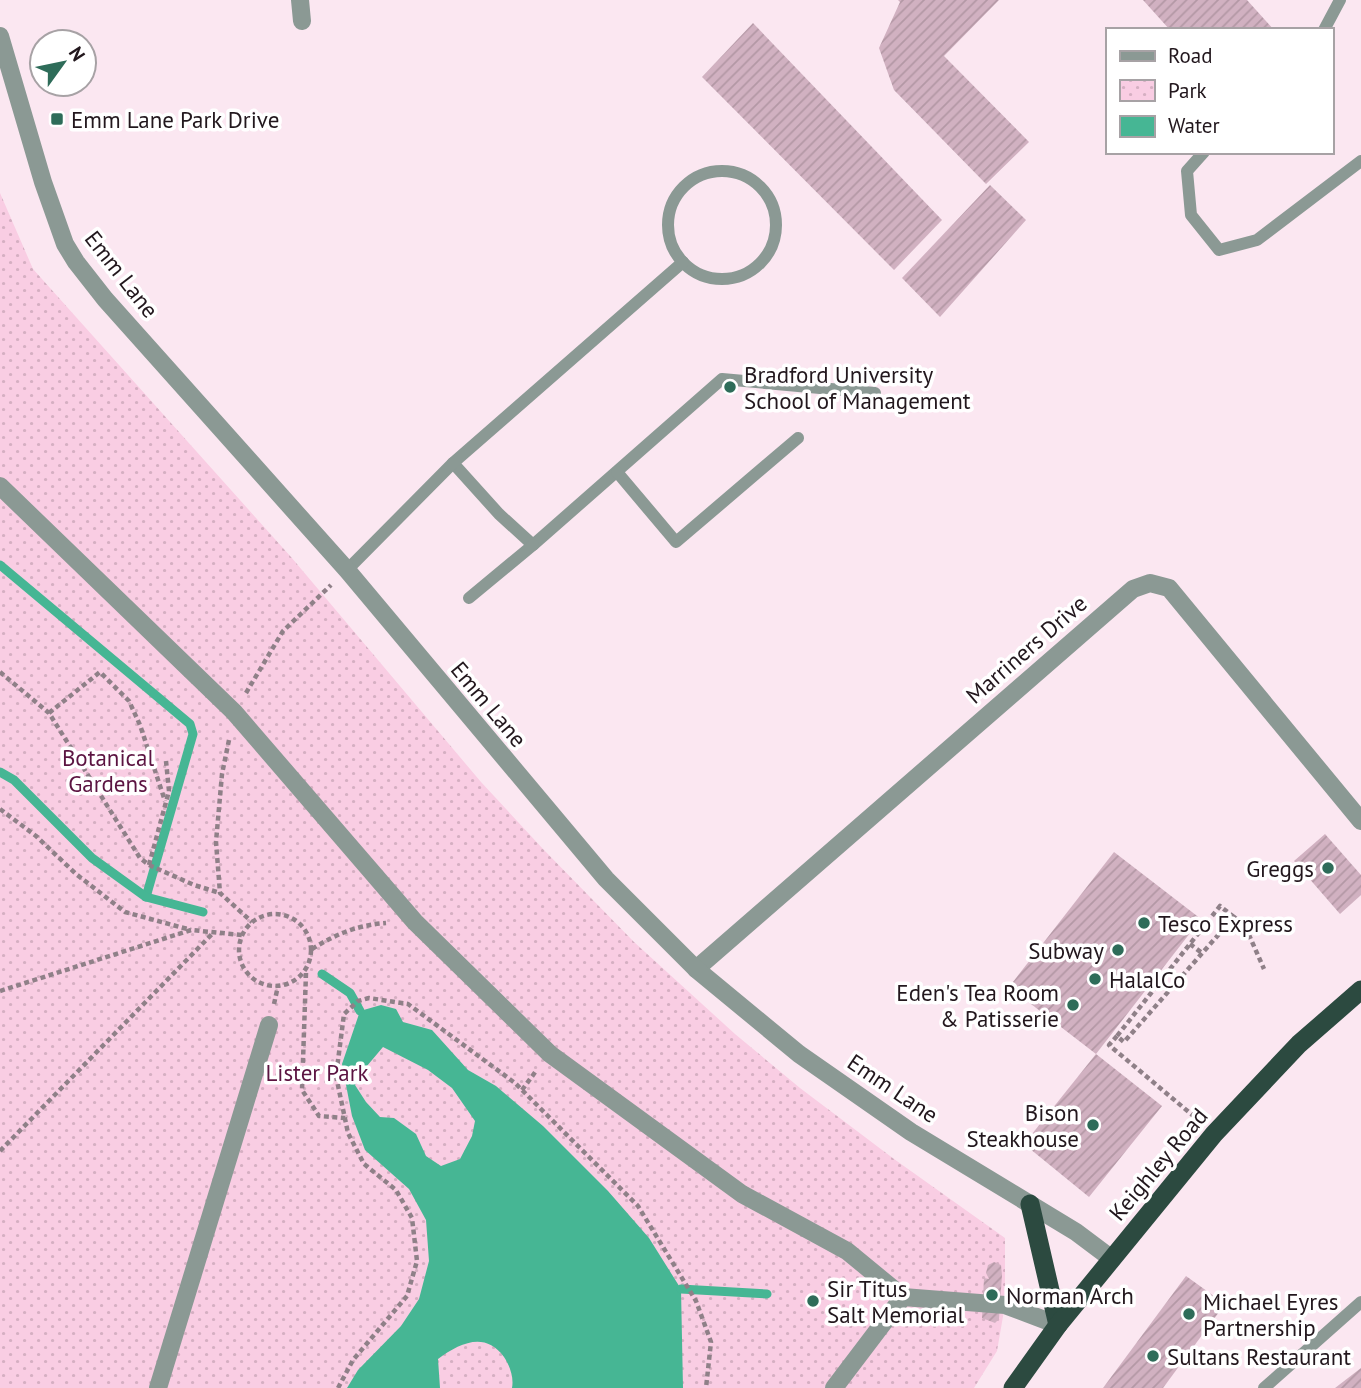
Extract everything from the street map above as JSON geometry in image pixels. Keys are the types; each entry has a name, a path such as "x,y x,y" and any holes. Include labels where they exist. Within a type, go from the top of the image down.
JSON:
{"highway":[{"name":"Keighley Road","path":"1013,1388 1058,1325 1214,1134 1299,1044 1361,990"},
{"path":"1030,1204 1058,1325"}],"street":[{"path":"300,0 302,21"},
{"name":"Emm Lane","path":"0,36 43,182 65,244 76,262 105,299 346,570 606,879 696,969 799,1054 911,1132 1076,1232 1112,1259"},
{"path":"0,486 234,712 415,922 550,1055 741,1194 846,1251 903,1297 1005,1305 1058,1325"},
{"name":"Marriners Drive","path":"696,969 1133,589 1150,583 1169,588 1361,821"},
{"path":"158,1388 269,1026"},
{"path":"834,1388 903,1297"}],"lane":[{"path":"1325,28 1340,0"},
{"path":"1202,154 1187,171 1191,215 1219,250 1257,240 1361,161"},
{"path":"716,171 733,172 749,178 762,189 772,205 776,223 774,242 765,258 751,271 734,278 715,279 697,274 683,262 673,248 668,232 669,214 675,198 685,185 699,176 716,171"},
{"path":"346,570 453,463 683,262"},
{"path":"470,598 722,379 875,393"},
{"path":"617,472 676,542 798,438"},
{"path":"453,463 499,514 533,545"},
{"path":"1264,1388 1361,1302"}],"path":[{"path":"220,893 216,842 222,774 234,712 283,631 346,570"},
{"path":"0,672 49,713 140,858 152,867 220,893 252,922"},
{"path":"49,713 100,672 129,701 140,725 166,805"},
{"path":"152,867 169,791 166,761"},
{"path":"0,809 125,912 191,930 242,935"},
{"path":"1214,1134 1109,1045 1220,906 1246,928 1264,969"},
{"path":"306,971 288,984 278,986 254,980 240,960 242,935 252,922 262,916 285,915 304,927 310,937 312,949 306,971 302,1090 319,1116 345,1118"},
{"path":"1117,1036 1124,1042 1234,917"},
{"path":"312,949 335,934 368,924 415,922"},
{"path":"0,991 191,930"},
{"path":"0,1151 213,933"},
{"path":"1190,944 1202,953"},
{"path":"1156,986 1167,994"},
{"path":"338,1388 353,1360 407,1296 417,1261 412,1218 396,1189 364,1164 348,1133 336,1076 344,1014 358,1001 369,998 408,1004 515,1083 638,1206 696,1301 710,1342 706,1388"}],"green space":[{"name":"Lister Park","path":"0,193 33,269 291,557 481,782 543,849 634,942 735,1034 800,1088 1005,1238 1005,1305 997,1351 974,1388 0,1388"}],"water":[{"path":"381,1005 396,1009 403,1022 432,1030 468,1070 496,1086 543,1126 608,1191 649,1238 681,1289 683,1388 512,1388 511,1372 504,1357 489,1344 472,1342 455,1348 438,1359 440,1388 347,1388 358,1370 401,1326 419,1299 429,1261 426,1220 409,1189 365,1150 352,1116 342,1064 360,1011","holes":["383,1047 428,1070 452,1088 475,1121 472,1136 460,1159 441,1166 426,1156 416,1134 394,1118 380,1117 355,1085 361,1073"]}],"building":[{"path":"898,0 999,0 944,56 1029,142 986,184 894,90 879,48 900,2"},
{"path":"1143,0 1247,0 1272,28 1168,28"},
{"path":"753,23 942,220 894,270 702,77"},
{"path":"990,185 1026,220 940,317 902,278"},
{"name":"Greggs","path":"1325,834 1361,875 1361,895 1340,914 1294,861"},
{"path":"1114,852 1201,919 1096,1054 1009,987"},
{"name":"Bison Steakhouse","path":"1096,1054 1162,1106 1089,1197 1024,1144"},
{"name":"Norman Arch","path":"994,1262 1001,1265 1002,1275 999,1319 995,1323 982,1318 984,1278 989,1279 986,1273 988,1265"},
{"path":"1186,1276 1225,1304 1163,1388 1103,1388"},
{"path":"1361,1368 1361,1388 1335,1388"}],"waterway":[{"path":"0,565 190,724 193,734 146,897"},
{"path":"0,772 14,780 92,858 146,897 203,912"},
{"path":"322,974 350,993 360,1011"},
{"path":"681,1289 767,1294"}],"place":[{"name":"Emm Lane Park Drive","path":"57,119"},
{"name":"Bradford University School of Management","path":"730,387"},
{"name":"Greggs","path":"1328,868"},
{"name":"Tesco Express","path":"1144,923"},
{"name":"Subway","path":"1118,950"},
{"name":"HalalCo","path":"1095,979"},
{"name":"Eden's Tea Room & Patisserie","path":"1073,1005"},
{"name":"Bison Steakhouse","path":"1093,1125"},
{"name":"Norman Arch","path":"992,1295"},
{"name":"Sir Titus Salt Memorial","path":"813,1301"},
{"name":"Michael Eyres Partnership","path":"1189,1314"},
{"name":"Sultans Restaurant","path":"1153,1356"}],"park label":[{"name":"Botanical Gardens","path":"108,770"}]}
